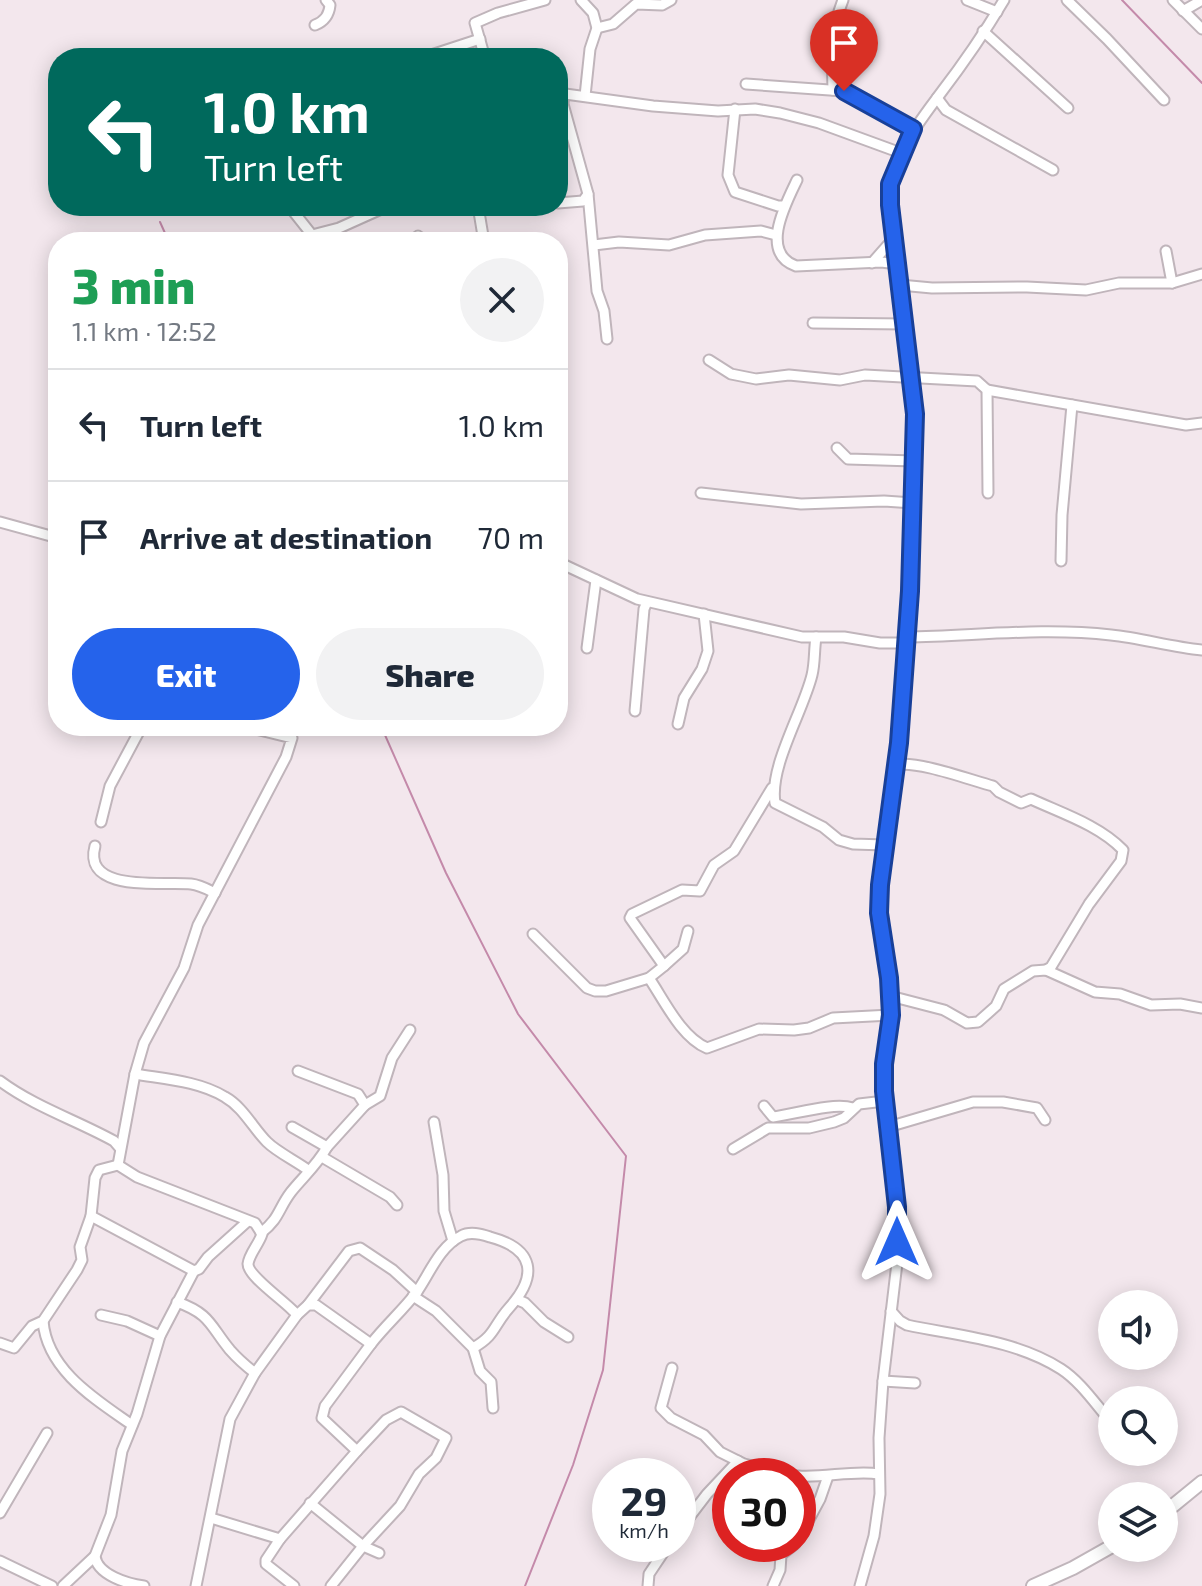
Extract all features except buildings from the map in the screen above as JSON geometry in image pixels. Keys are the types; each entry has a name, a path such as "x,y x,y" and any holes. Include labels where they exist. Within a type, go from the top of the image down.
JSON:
{"main road":[{"path":"1178,1502 1202,1482"},
{"path":"1033,1586 1098,1554"}],"street":[{"path":"315,25 327,17 330,5 326,0"},
{"path":"482,48 475,23 545,0"},
{"path":"581,0 593,13 597,28 592,38 585,96"},
{"path":"597,28 613,24 636,4 662,5 671,0"},
{"path":"833,90 835,28 843,0"},
{"path":"967,0 997,12"},
{"path":"860,1586 874,1536 880,1494 883,1381 897,1263 897,1207 884,1064 891,1015 879,913 906,640 915,414 890,184 913,129 1004,0"},
{"path":"1067,0 1164,100"},
{"path":"1173,0 1202,29"},
{"path":"1183,11 1202,0"},
{"path":"983,31 1068,108"},
{"path":"453,48 480,39"},
{"path":"746,84 844,91 913,129"},
{"path":"568,94 653,106 755,109 819,123 901,153"},
{"path":"937,98 946,110 1053,170"},
{"path":"735,109 728,175 735,192 784,206"},
{"path":"568,122 588,194 597,291 604,311 607,339"},
{"path":"797,180 784,206 776,235 784,258 796,266 898,264"},
{"path":"568,202 583,201 588,194"},
{"path":"329,232 366,216"},
{"path":"594,245 619,242 669,245 705,235 761,231 776,235"},
{"path":"872,263 894,238"},
{"path":"1166,251 1172,283"},
{"path":"900,285 1086,290 1119,283 1172,283 1202,274"},
{"path":"813,323 905,324"},
{"path":"709,360 731,374 756,379 789,375 840,380 865,375 977,381 987,390 1186,425 1202,423"},
{"path":"987,390 988,493"},
{"path":"1061,561 1072,405"},
{"path":"837,448 848,459 914,461"},
{"path":"701,493 801,504 913,503"},
{"path":"0,522 48,535"},
{"path":"568,568 647,602 802,637 906,640 1011,633 1112,635 1202,650"},
{"path":"587,648 596,580"},
{"path":"635,711 647,602"},
{"path":"678,724 684,698 702,669 708,651 704,614"},
{"path":"664,966 630,918 632,914 682,890 700,891 714,865 734,851 772,788 813,672 816,637"},
{"path":"101,822 110,786 137,736"},
{"path":"118,1165 144,1043 184,968 198,925 286,757 292,738 284,736"},
{"path":"890,996 944,1010 967,1023 978,1022 996,1006 1004,989 1033,971 1051,967 1089,904 1121,861 1123,850 1078,819 1051,806 1031,799 1021,803 993,786 929,768 905,763 896,765"},
{"path":"772,788 775,803 823,827 832,837 853,844 885,845"},
{"path":"95,846 92,856 97,867 117,880 160,885 186,883 215,893"},
{"path":"533,934 587,988 606,991 649,978 683,949 688,931"},
{"path":"1046,970 1095,992 1120,994 1151,1005 1180,1004 1202,1008"},
{"path":"649,978 682,1025 699,1044 707,1048 759,1029 794,1030 809,1028 833,1018 891,1015"},
{"path":"297,1315 255,1278 249,1270 249,1259 261,1233 275,1222 287,1197 308,1170 365,1105 380,1096 392,1058 410,1030"},
{"path":"298,1071 358,1094 365,1105"},
{"path":"135,1074 192,1084 225,1096 241,1109 250,1125 270,1146 308,1170"},
{"path":"0,1081 48,1110 114,1141 120,1148"},
{"path":"733,1149 768,1128 809,1128 844,1118 859,1104 885,1101"},
{"path":"888,1127 973,1102 1022,1104 1037,1108 1045,1120"},
{"path":"764,1106 773,1117 841,1104 853,1108"},
{"path":"434,1122 443,1175 444,1211 453,1241"},
{"path":"292,1127 397,1205"},
{"path":"0,1343 14,1348 32,1326 43,1321 77,1270 82,1260 80,1247 91,1216 95,1178 99,1170 118,1165 137,1177 255,1223 261,1233"},
{"path":"91,1216 194,1271"},
{"path":"144,1586 125,1581 95,1562 111,1515 120,1460 160,1336 177,1302 194,1271 248,1221"},
{"path":"357,1451 322,1418 325,1406 371,1344 415,1294 453,1241 464,1233 479,1234 516,1248 528,1266 518,1300 488,1339 473,1348"},
{"path":"196,1586 226,1432 237,1404 255,1373 297,1315 349,1251 360,1248 393,1270 473,1348 480,1371 491,1382 493,1408"},
{"path":"518,1300 568,1337"},
{"path":"177,1302 188,1305 208,1319 233,1354 255,1373"},
{"path":"308,1305 316,1305 371,1344"},
{"path":"891,1311 907,1325 1011,1347 1060,1368 1098,1407"},
{"path":"101,1315 127,1321 160,1336"},
{"path":"43,1321 49,1348 57,1363 132,1425"},
{"path":"672,1368 661,1408 671,1418 704,1435 720,1452 732,1458"},
{"path":"883,1381 915,1383"},
{"path":"294,1586 266,1564 266,1560 310,1503 357,1451 386,1420 401,1412 446,1438 436,1458 419,1474 400,1506 331,1586"},
{"path":"0,1513 47,1433"},
{"path":"816,1476 865,1472 879,1474"},
{"path":"816,1506 828,1476"},
{"path":"696,1508 712,1489"},
{"path":"310,1503 363,1546 379,1553"},
{"path":"211,1518 280,1539"},
{"path":"63,1586 95,1556"},
{"path":"0,1561 52,1586"},
{"path":"648,1586 649,1574 657,1562"},
{"path":"773,1586 781,1562"}],"waterway":[{"path":"1122,0 1202,83"},
{"path":"160,222 164,232"},
{"path":"385,736 446,873 518,1014 626,1156 603,1370 573,1465 525,1586"}],"route":[{"path":"844,91 913,129 890,184 915,414 910,591 899,743 879,913 889,978 891,1015 884,1064 884,1091 897,1207 897,1242"}]}
